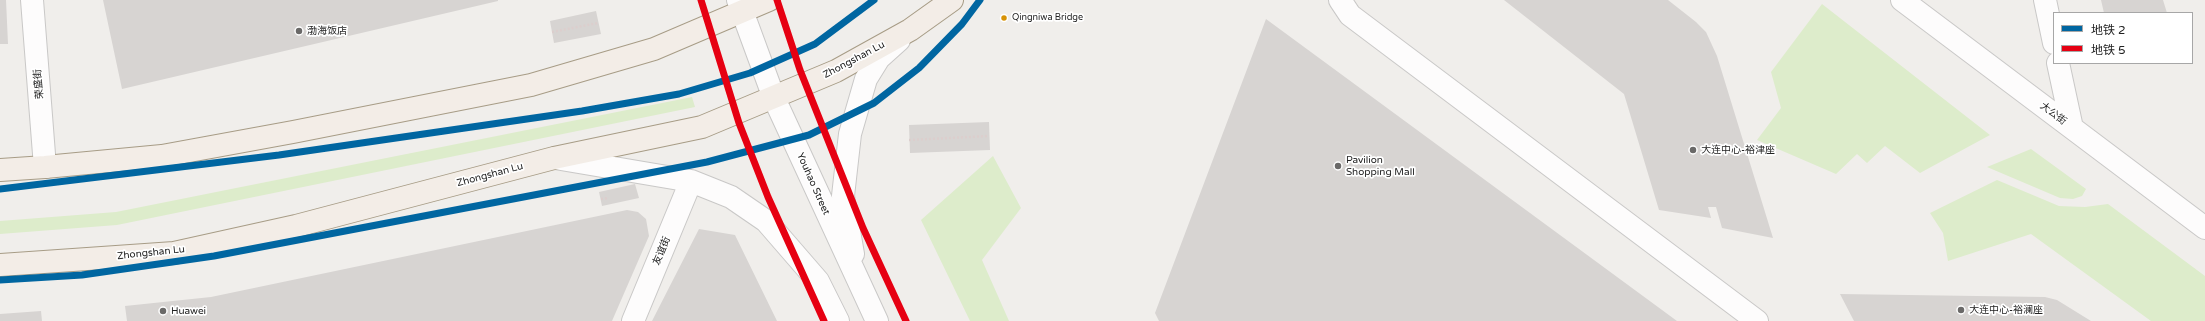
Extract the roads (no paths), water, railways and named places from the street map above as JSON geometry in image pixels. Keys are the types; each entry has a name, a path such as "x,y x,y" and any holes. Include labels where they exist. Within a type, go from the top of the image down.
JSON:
{"main road":[{"path":"0,170 45,168 162,156 309,129 531,84 654,49 740,6 769,0"},
{"name":"Zhongshan Lu","path":"0,265 174,253 296,226 554,158 702,127 836,71 910,30 952,0"}],"street":[{"name":"荣盛街","path":"32,0 45,168"},
{"path":"1340,0 1350,15 1757,321"},
{"name":"大公街","path":"1902,0 2205,228"},
{"path":"2045,0 2053,38"},
{"name":"Youhao Street","path":"740,6 774,98 858,284 877,321"},
{"path":"858,284 843,196 850,134 866,79 879,58 910,30"},
{"path":"2058,64 2072,128"},
{"path":"554,158 691,181 731,197 766,221 818,281 838,321"},
{"name":"友谊街","path":"633,321 691,181"}],"metro line":[{"name":"5","path":"701,0 739,123 768,197 824,321"},
{"name":"5","path":"777,0 800,70 863,228 906,321"},
{"name":"2","path":"0,189 279,155 582,111 679,94 750,73 815,44 874,0"},
{"name":"2","path":"0,280 82,275 214,256 707,162 809,135 874,103 919,68 962,24 980,0"}],"place":[{"name":"Qingniwa Bridge","path":"1004,18"},
{"name":"渤海饭店","path":"299,31"},
{"name":"大连中心-裕津座","path":"1693,150"},
{"name":"Pavilion Shopping Mall","path":"1338,166"},
{"name":"大连中心-裕澜座","path":"1961,310"},
{"name":"Huawei","path":"163,311"}]}
